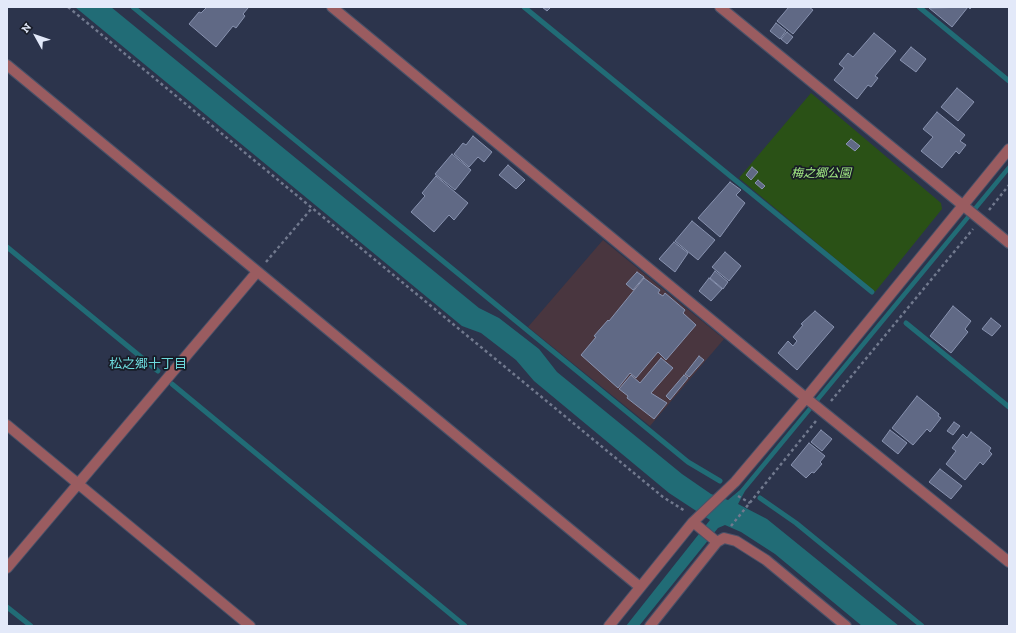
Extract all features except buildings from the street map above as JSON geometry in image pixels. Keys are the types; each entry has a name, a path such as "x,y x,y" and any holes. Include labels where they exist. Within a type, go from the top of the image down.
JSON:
{"street":[{"path":"332,7 806,398 1009,562"},
{"path":"720,7 1009,243"},
{"path":"7,65 640,587"},
{"path":"609,626 696,521 723,492 735,482 806,398 965,207 1009,149"},
{"path":"7,568 258,272"},
{"path":"7,425 250,626"},
{"path":"696,521 715,541"},
{"path":"650,626 715,541 724,538 736,541 766,560 846,626"}],"path":[{"path":"68,7 663,496 696,521"},
{"path":"726,532 821,410 979,218 1009,185"},
{"path":"258,272 312,208"},
{"path":"744,499 750,503"}],"shaded area":[{"path":"75,7 111,7 479,308 499,318 539,349 557,372 682,474 711,494 728,500 740,490 1009,164 1009,171 745,491 738,504 767,519 899,626 862,626 775,554 741,532 725,525 718,528 639,626 626,626 710,520 669,493 534,381 516,360 481,333 462,326"},
{"path":"603,240 724,339 650,426 528,327"}],"green space":[{"name":"梅之郷公園","path":"811,93 941,203 942,209 875,292 739,178"}],"waterway":[{"path":"133,7 688,462 720,481"},
{"path":"524,7 872,292"},
{"path":"919,7 1009,81"},
{"path":"7,247 158,371"},
{"path":"906,323 1009,407"},
{"path":"172,384 465,626"},
{"path":"760,498 796,523 922,626"},
{"path":"7,607 31,626"}],"district":[{"name":"松之郷十丁目","path":"148,364"}]}
